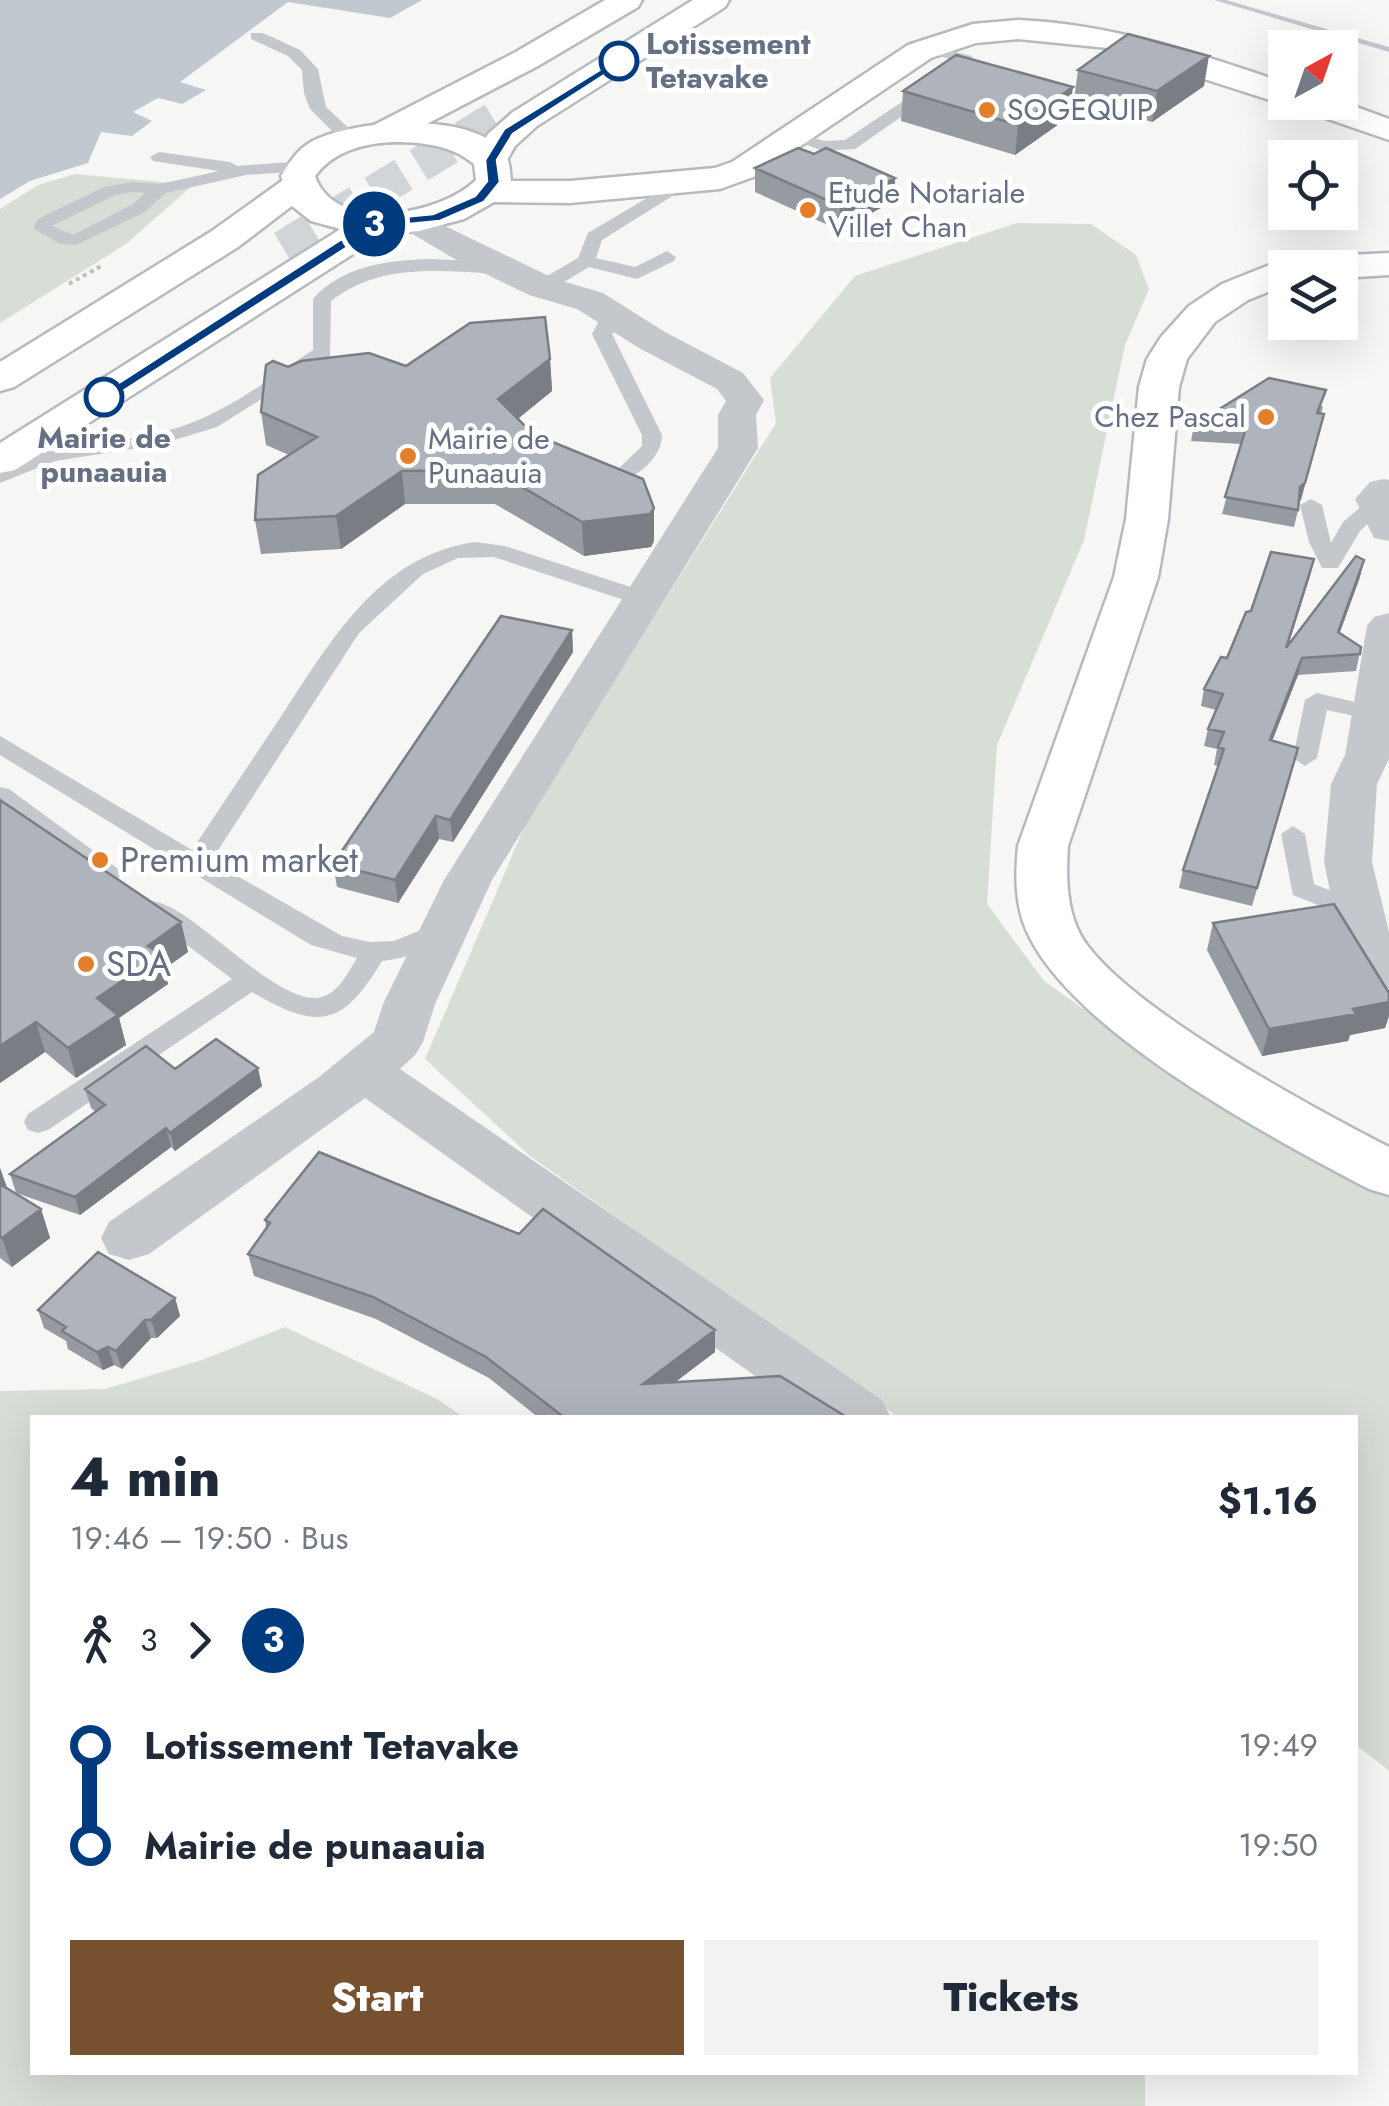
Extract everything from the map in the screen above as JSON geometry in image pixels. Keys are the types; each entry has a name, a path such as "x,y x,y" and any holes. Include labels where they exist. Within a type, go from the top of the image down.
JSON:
{"main road":[{"path":"0,379 226,239 300,175 320,151 358,130 526,60 627,0"},
{"path":"659,0 499,107 694,0"},
{"path":"300,175 305,199 322,210 376,223 416,222 452,214 486,179 508,131 714,0"},
{"path":"486,179 604,189 720,178 744,169 928,47 1010,31 1086,34 1136,45 1268,88"},
{"path":"1358,119 1389,130"},
{"path":"358,130 413,132 462,140 486,179"},
{"path":"7,453 132,379 376,223"},
{"path":"0,405 274,242 7,453"},
{"path":"1358,266 1389,264"},
{"path":"1268,279 1235,292 1202,314 1180,337 1167,359 1158,386 1147,519 1136,577 1043,846 1040,875 1044,905 1062,948 1122,1010 1260,1101 1389,1173"}],"street":[{"path":"486,179 470,216 476,229 542,287"},
{"path":"129,1238 364,1071 397,1042 409,1004 444,930 530,776 738,448 737,415 745,400 730,380 590,302 500,268 416,222"},
{"path":"1389,626 1378,742 1354,784 1348,862 1363,930 1389,978"},
{"path":"364,1071 856,1415"}],"lane":[{"path":"257,36 303,60 310,69 308,91 358,130"},
{"path":"159,157 300,175"},
{"path":"160,189 139,208 76,240 66,240 42,228 110,191 133,187 160,189 246,170"},
{"path":"542,287 586,261 594,238 684,181"},
{"path":"586,261 628,274 646,270 668,257"},
{"path":"0,478 7,453 57,452 132,442 210,423 323,352 322,299 335,286 363,272 392,266 500,268"},
{"path":"620,320 606,325 602,334 652,435 652,448 623,474"},
{"path":"1311,505 1320,542 1330,562 1351,527 1386,498"},
{"path":"196,864 350,629 374,604 436,554 478,547 497,550 644,599"},
{"path":"1304,758 1317,700 1378,742"},
{"path":"0,744 320,939 372,955 408,948 444,930"},
{"path":"0,796 252,979 298,1005 326,1008 345,995 372,955"},
{"path":"1293,834 1302,889 1357,910"},
{"path":"38,1122 252,979"}],"shaded area":[{"path":"0,0 422,0 390,18 288,2 180,82 206,90 182,104 158,98 133,112 152,121 132,136 101,132 88,163 30,181 0,199"},
{"path":"75,174 193,185 126,244 0,323 0,209 38,185"},
{"path":"1017,223 1091,224 1136,255 1149,289 1125,345 1084,540 997,745 987,904 1044,981 1246,1124 1389,1198 1389,1771 1358,1746 1358,1415 895,1415 530,1156 425,1059 529,816 776,423 770,378 855,276"},
{"path":"285,1327 439,1400 460,1415 30,1415 30,2075 1145,2075 1145,2106 0,2106 0,1391 105,1389 202,1360"}],"building":[{"path":"1128,34 1209,56 1157,91 1078,70"},
{"path":"956,55 1073,87 1018,125 903,91"},
{"path":"798,148 814,154 826,148 895,178 840,206 755,168"},
{"name":"Mairie de Punaauia","path":"545,317 550,359 498,399 533,434 643,479 654,508 650,514 582,522 493,470 402,471 336,516 255,520 258,475 317,437 261,412 266,365 273,361 288,367 301,361 369,353 406,366 470,323"},
{"path":"1269,378 1326,390 1317,413 1324,414 1305,483 1300,487 1298,510 1225,497 1246,428 1194,425"},
{"path":"1271,552 1314,559 1286,648 1356,556 1364,560 1338,632 1361,647 1360,654 1302,658 1270,740 1298,748 1257,888 1183,870 1224,749 1218,747 1224,732 1208,729 1223,694 1204,689 1221,657 1227,658 1246,612 1251,611"},
{"path":"501,616 572,630 450,820 436,816 395,880 333,864"},
{"name":"SDA","path":"0,800 181,922 148,946 161,954 97,998 118,1015 68,1048 36,1022 0,1046"},
{"path":"1334,904 1389,993 1389,1002 1353,1009 1356,1014 1269,1029 1213,923"},
{"path":"216,1039 258,1068 170,1133 166,1128 75,1197 10,1174 105,1105 85,1089 146,1046 175,1069"},
{"path":"319,1152 519,1234 543,1209 715,1330 643,1384 780,1376 843,1415 561,1415 486,1357 373,1297 248,1254 270,1223 265,1220"},
{"path":"0,1184 41,1209 2,1238 0,1237"},
{"path":"98,1252 175,1298 151,1320 145,1320 116,1351 108,1347 97,1352 62,1331 66,1327 38,1310"}],"waterway":[{"path":"1218,0 1389,50"}],"tunnel":[{"path":"283,248 508,111"}],"bus line":[{"name":"3","path":"104,397 376,223 435,218 480,199 494,182 496,172 491,160 508,131 619,61"}],"place":[{"name":"Lotissement Tetavake","path":"619,61"},
{"name":"SOGEQUIP","path":"987,110"},
{"name":"Etude Notariale Villet Chan","path":"808,210"},
{"name":"Mairie de punaauia","path":"104,397"},
{"name":"Chez Pascal","path":"1266,417"},
{"name":"Mairie de Punaauia","path":"408,456"},
{"name":"Premium market","path":"100,860"},
{"name":"SDA","path":"86,964"}]}
